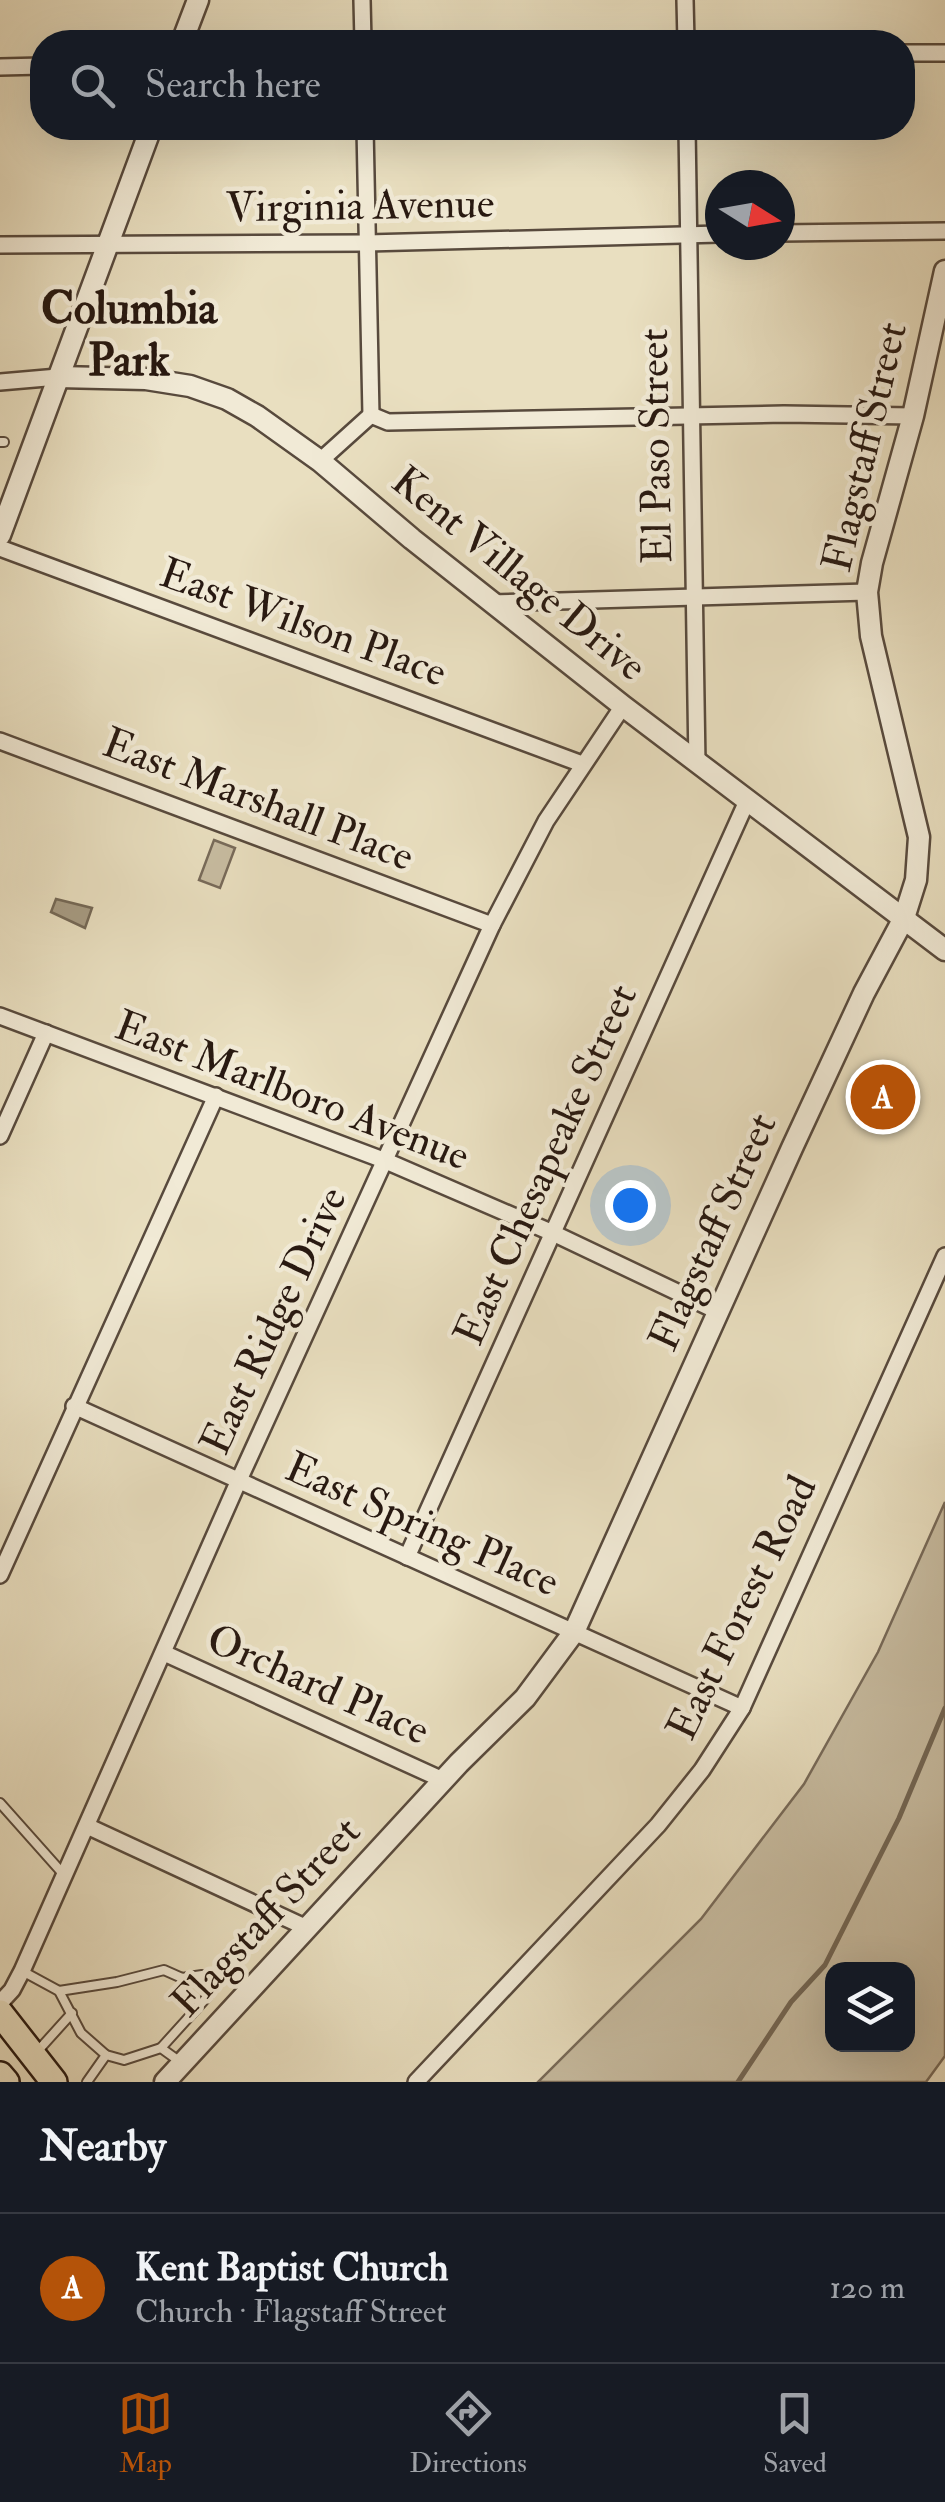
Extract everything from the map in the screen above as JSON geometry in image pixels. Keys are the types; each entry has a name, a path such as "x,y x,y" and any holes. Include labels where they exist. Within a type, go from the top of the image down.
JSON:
{"main road":[{"path":"0,2013 54,2082"},
{"path":"0,2075 6,2082"}],"street":[{"path":"187,30 198,0"},
{"path":"362,0 363,30"},
{"path":"685,0 686,30"},
{"path":"915,53 945,53"},
{"path":"0,67 30,66"},
{"path":"1,534 146,140"},
{"path":"320,461 371,415 365,140"},
{"name":"El Paso Street","path":"687,140 697,764"},
{"path":"795,233 945,231"},
{"name":"Virginia Avenue","path":"0,245 367,243 705,234"},
{"name":"Flagstaff Street","path":"165,2082 524,1698 574,1632 654,1447 857,1009 904,918 916,880 919,838 871,636 867,592 913,416 945,272"},
{"name":"Kent Village Drive","path":"0,382 58,377 146,379 207,392 257,416 320,461 622,706 945,950"},
{"path":"371,415 388,422 913,416"},
{"name":"East Wilson Place","path":"1,534 582,764"},
{"path":"492,602 867,592"},
{"name":"East Ridge Drive","path":"0,2003 20,1976 239,1480 492,925 526,856 622,706"},
{"name":"East Marshall Place","path":"0,740 492,925"},
{"name":"East Chesapeake Street","path":"407,1556 747,801"},
{"name":"East Marlboro Avenue","path":"0,1016 386,1161 719,1312"},
{"path":"0,1136 46,1033"},
{"path":"0,1575 216,1096"},
{"name":"East Forest Road","path":"416,2082 658,1825 712,1756 742,1708 945,1256"},
{"name":"East Spring Place","path":"74,1406 742,1708"},
{"name":"Orchard Place","path":"164,1653 444,1780"},
{"path":"87,1826 307,1928"}],"lane":[{"path":"0,1804 65,1876"},
{"path":"20,1976 59,1991 164,1970 182,1978 202,1974 210,1980 208,1996 160,2048 124,2060 106,2055 81,2033 59,1991"},
{"path":"34,2056 72,2013"},
{"path":"160,2048 183,2064"},
{"path":"87,2082 106,2055"}],"shaded area":[{"path":"214,840 235,848 220,888 199,880"},
{"path":"56,899 92,908 85,928 51,912"},
{"path":"945,1502 945,2056 926,2082 538,2082 701,1919 804,1784 878,1652"}],"waterway":[{"path":"738,2082 791,2002 825,1965 899,1818 945,1708"}],"place":[{"name":"Kent Baptist Church","path":"883,1097"}],"district":[{"name":"Columbia Park","path":"129,335"}]}
